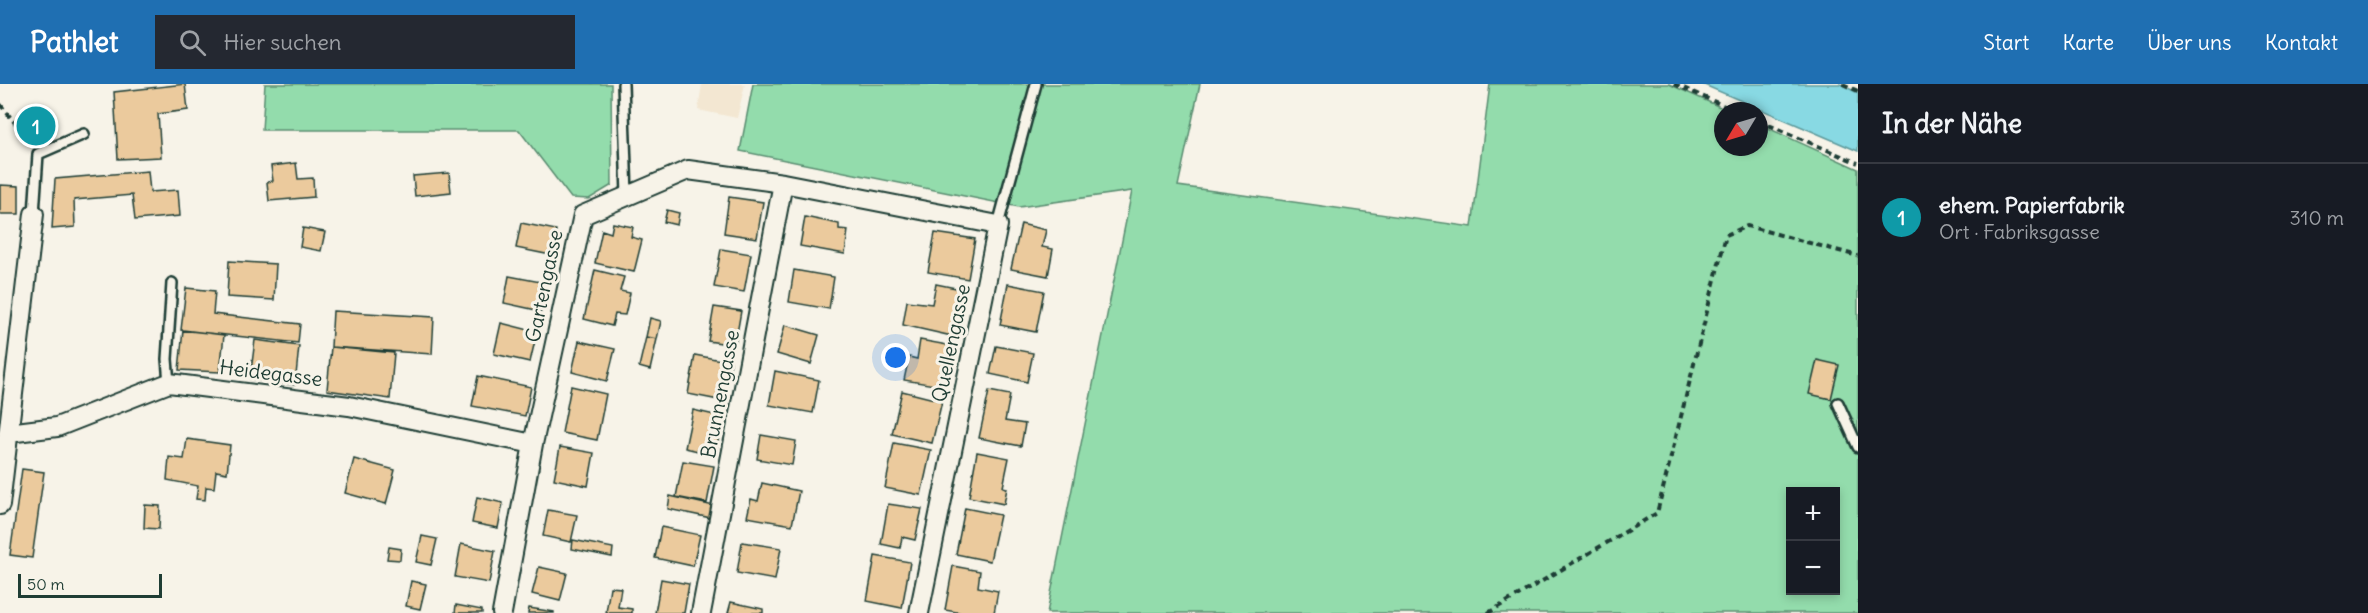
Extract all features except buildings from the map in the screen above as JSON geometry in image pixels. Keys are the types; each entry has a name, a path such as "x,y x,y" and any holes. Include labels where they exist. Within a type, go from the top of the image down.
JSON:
{"street":[{"name":"Gartengasse","path":"502,613 533,444 582,214 688,170 783,183 998,225"},
{"name":"Brunnengasse","path":"701,613 783,183"},
{"path":"0,506 34,214"},
{"name":"Quellengasse","path":"919,613 998,225"},
{"name":"Heidegasse","path":"8,433 57,427 169,383 349,406 533,444"}],"lane":[{"path":"623,84 627,195"},
{"name":"Quellengasse","path":"998,225 1036,84"},
{"path":"34,214 38,154 84,134"},
{"path":"169,383 166,359 172,283"},
{"path":"1838,403 1858,447"}],"path":[{"path":"1674,84 1715,102"},
{"path":"1843,84 1858,91"},
{"path":"0,104 38,154"},
{"path":"1768,125 1858,163"},
{"path":"1488,613 1657,513 1726,235 1747,226 1858,256"}],"shaded area":[{"path":"702,84 745,84 737,118 698,110"}],"green space":[{"path":"265,84 611,84 612,185 589,199 571,198 519,130 262,130"},
{"path":"753,84 1200,84 1178,186 1472,227 1490,84 1669,84 1714,104 1714,156 1768,156 1768,128 1858,169 1858,613 1047,613 1132,191 1019,207 740,151"}],"water":[{"path":"1702,84 1840,84 1858,93 1858,151 1768,112 1768,102 1744,102"}],"place":[{"name":"ehem. Papierfabrik","path":"36,126"}]}
